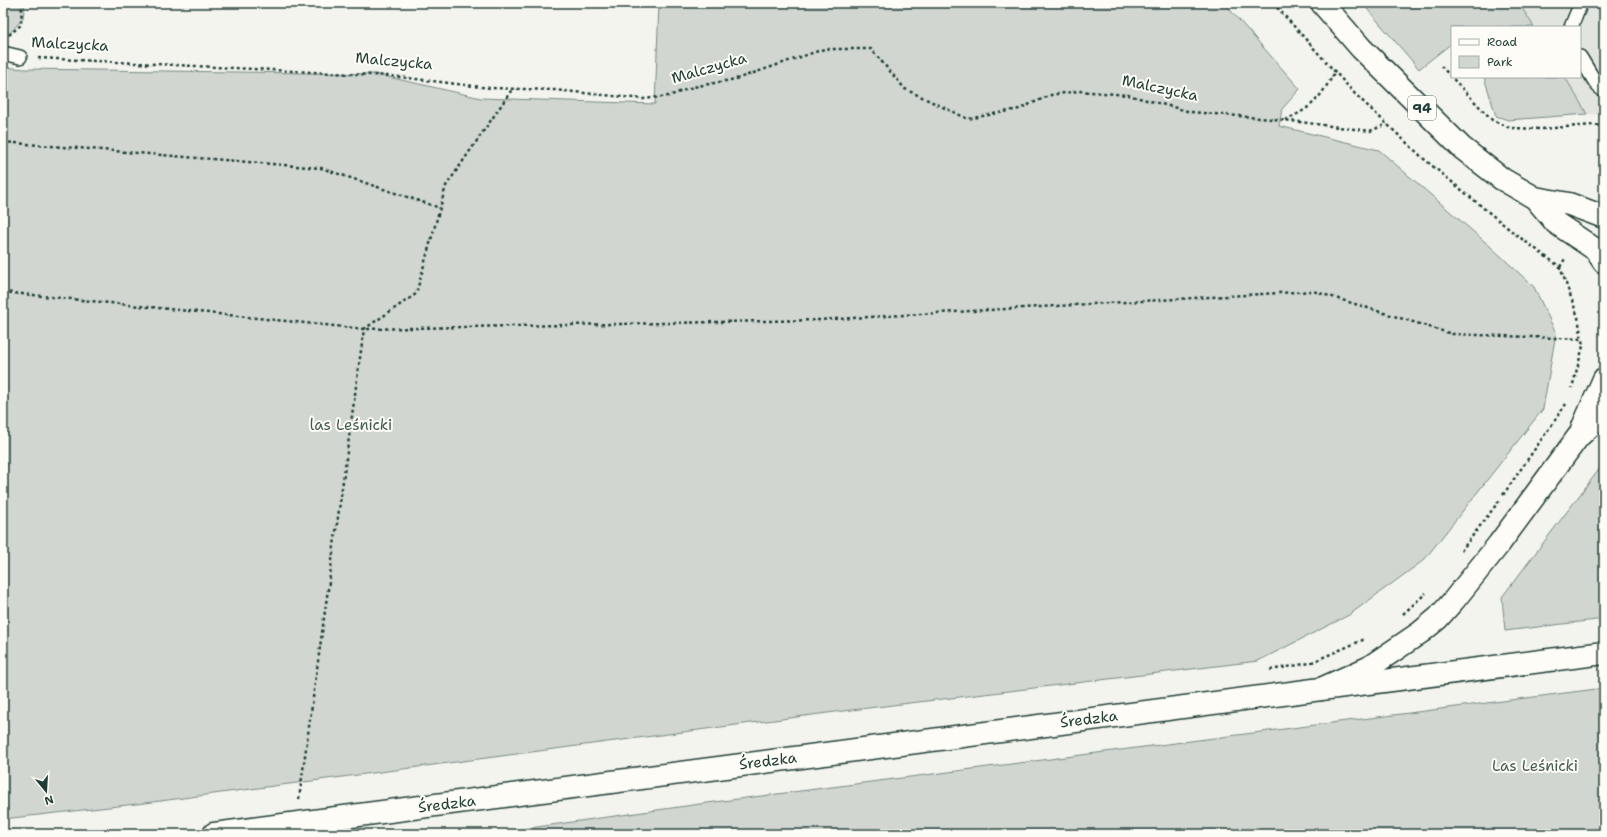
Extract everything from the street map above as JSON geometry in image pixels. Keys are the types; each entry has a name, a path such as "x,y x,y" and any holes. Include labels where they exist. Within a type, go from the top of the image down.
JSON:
{"main road":[{"name":"94","path":"1322,3 1361,48 1462,148 1502,179 1536,198 1570,204 1604,217"},
{"name":"94","path":"1536,198 1556,222 1596,250 1604,262"},
{"path":"1578,437 1604,379"},
{"path":"1321,689 1368,668 1421,632 1438,618 1495,549 1578,437 1604,413"},
{"name":"Średzka","path":"214,834 1604,653"}],"lane":[{"path":"1571,26 1581,3"},
{"name":"Malczycka","path":"3,53 20,57"},
{"path":"1581,59 1597,85 1604,91"}],"path":[{"path":"9,36 21,25 22,3"},
{"path":"1273,3 1355,94 1424,159 1560,267 1578,317 1583,346 1572,390"},
{"name":"Malczycka","path":"20,57 391,76 490,88 555,90 643,99 669,96 693,88 736,79 824,49 871,48 905,89 968,119 1019,109 1051,95 1078,91 1128,95 1191,112 1284,120 1370,131 1387,124"},
{"path":"1441,66 1451,77"},
{"path":"1284,120 1303,112 1319,99 1335,72"},
{"path":"1452,78 1492,120 1510,128 1542,129 1592,125 1604,126"},
{"path":"295,824 364,329 416,294 446,186 513,88"},
{"path":"3,142 320,168 440,208"},
{"path":"3,292 364,329 818,320 1313,291 1452,334 1582,339"},
{"path":"1456,557 1502,497 1570,397"},
{"path":"1396,618 1428,592"},
{"path":"1265,670 1310,663 1370,637"}],"shaded area":[{"path":"1519,3 1604,3 1604,115 1587,114 1566,78 1581,78 1581,26 1533,26"}],"green space":[{"path":"3,3 25,3 23,18 6,38 3,38"},
{"name":"las Leśnicki","path":"659,3 1224,3 1300,89 1282,109 1279,126 1379,150 1491,247 1534,287 1556,333 1543,409 1424,560 1349,615 1258,661 835,712 145,803 3,819 3,67 25,69 375,74 481,98 655,104"},
{"path":"1362,3 1519,3 1533,26 1451,26 1451,44 1419,69"},
{"path":"1484,78 1566,78 1587,114 1508,120 1496,116"},
{"path":"1604,463 1604,619 1505,631 1502,597"},
{"name":"Las Leśnicki","path":"1604,688 1604,834 487,834 707,803"}]}
